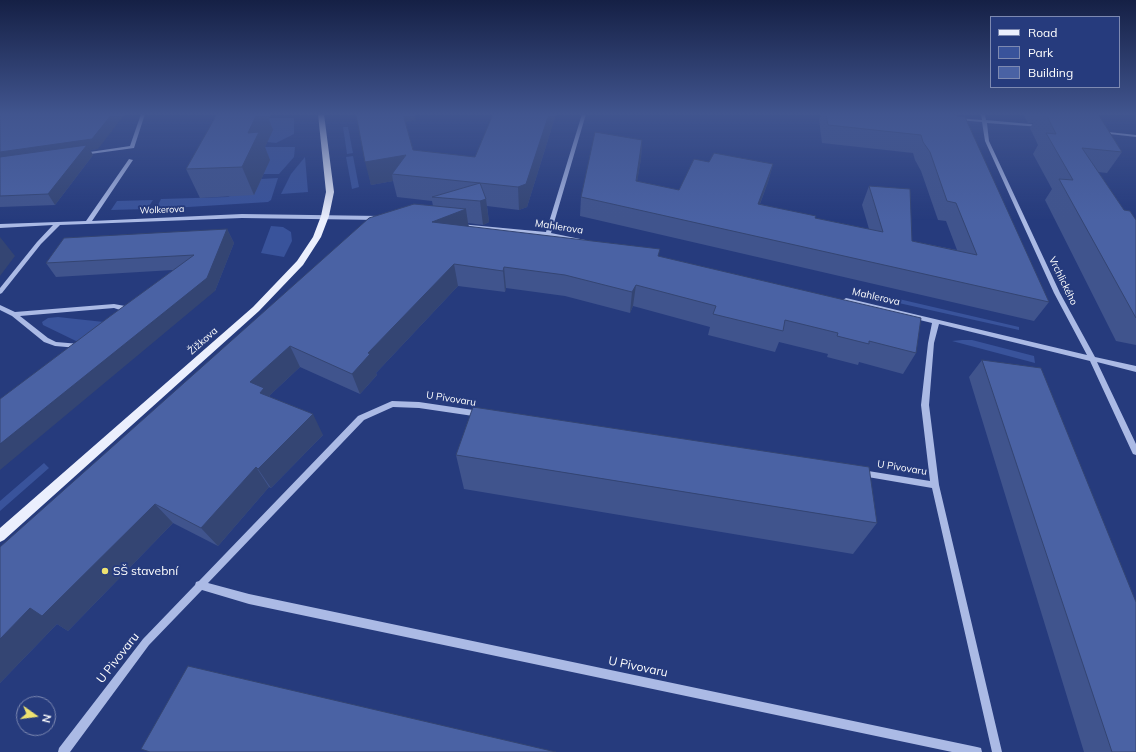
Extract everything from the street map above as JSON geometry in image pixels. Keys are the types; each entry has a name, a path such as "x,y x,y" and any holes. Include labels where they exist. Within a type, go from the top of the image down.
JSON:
{"main road":[{"name":"Žižkova","path":"0,536 256,309 300,264 317,237 325,216 330,192 325,149"}],"street":[{"path":"77,155 118,149"},
{"path":"548,234 573,149"},
{"name":"Vrchlického","path":"991,149 1057,293 1092,358 1136,452"},
{"path":"90,221 131,160"},
{"name":"Wolkerova","path":"0,226 59,222 242,216 325,216"},
{"path":"325,216 390,219"},
{"path":"0,292 39,243 59,222"},
{"name":"Mahlerova","path":"453,225 548,234 595,243"},
{"name":"Mahlerova","path":"836,298 1136,369"},
{"path":"14,314 114,306 123,308 125,314 117,322"},
{"path":"0,307 14,314 35,332 54,344 81,346 86,344"},
{"name":"U Pivovaru","path":"936,321 931,343 926,405 935,485 997,752"},
{"name":"U Pivovaru","path":"63,752 146,642 199,585 361,418 392,404 419,405 490,416"},
{"name":"U Pivovaru","path":"854,471 935,485"},
{"name":"U Pivovaru","path":"199,585 249,599 977,752"}],"green space":[{"path":"264,149 295,149 294,157 279,174 263,174 260,160"},
{"path":"346,149 352,149 353,153 347,154"},
{"path":"353,156 359,187 352,189 346,157"},
{"path":"305,157 308,192 281,194 291,174"},
{"path":"278,178 271,200 268,202 156,209 161,199 228,197 261,179"},
{"path":"153,200 147,209 111,210 117,201"},
{"path":"271,226 283,227 291,232 292,241 284,257 261,253"},
{"path":"873,293 1019,327 1019,330 872,297"},
{"path":"58,317 104,322 88,340 76,341 43,325 42,322 48,318"},
{"path":"972,340 1034,356 1035,363 952,341"},
{"path":"44,463 49,468 0,511 0,501"}],"building":[{"path":"0,149 21,149 0,152"},
{"path":"57,149 84,149 48,194 0,196 0,157"},
{"path":"197,149 251,149 242,167 186,169"},
{"path":"363,149 413,149 475,157 478,149 537,149 526,184 518,187 392,174 406,155 365,162"},
{"path":"591,149 641,149 636,181 679,190 694,159 709,162 714,153 773,164 758,204 816,216 815,218 883,232 869,186 910,189 912,241 977,255 956,203 947,201 928,149 980,149 1049,302 581,197"},
{"path":"1055,149 1083,149 1124,210 1130,211 1136,220 1136,318 1059,179 1073,180"},
{"path":"1093,149 1120,149 1122,152"},
{"path":"480,183 486,199 480,201 432,197"},
{"path":"414,204 466,209 432,222 660,249 658,256 921,318 916,353 869,341 869,344 837,336 838,333 785,320 783,331 713,314 716,306 636,285 632,292 565,275 504,267 503,271 454,264 368,353 370,354 352,374 290,346 250,382 264,388 260,393 313,414 258,469 256,467 201,528 155,504 42,616 30,608 0,639 0,547 369,218"},
{"path":"227,229 207,278 0,444 0,399 194,255 46,263 64,238"},
{"path":"982,360 1041,368 1136,602 1136,752 1112,752"},
{"path":"473,407 869,467 877,523 456,455"},
{"path":"188,666 556,752 150,752 141,749"}],"place":[{"name":"SŠ stavební","path":"105,571"}]}
